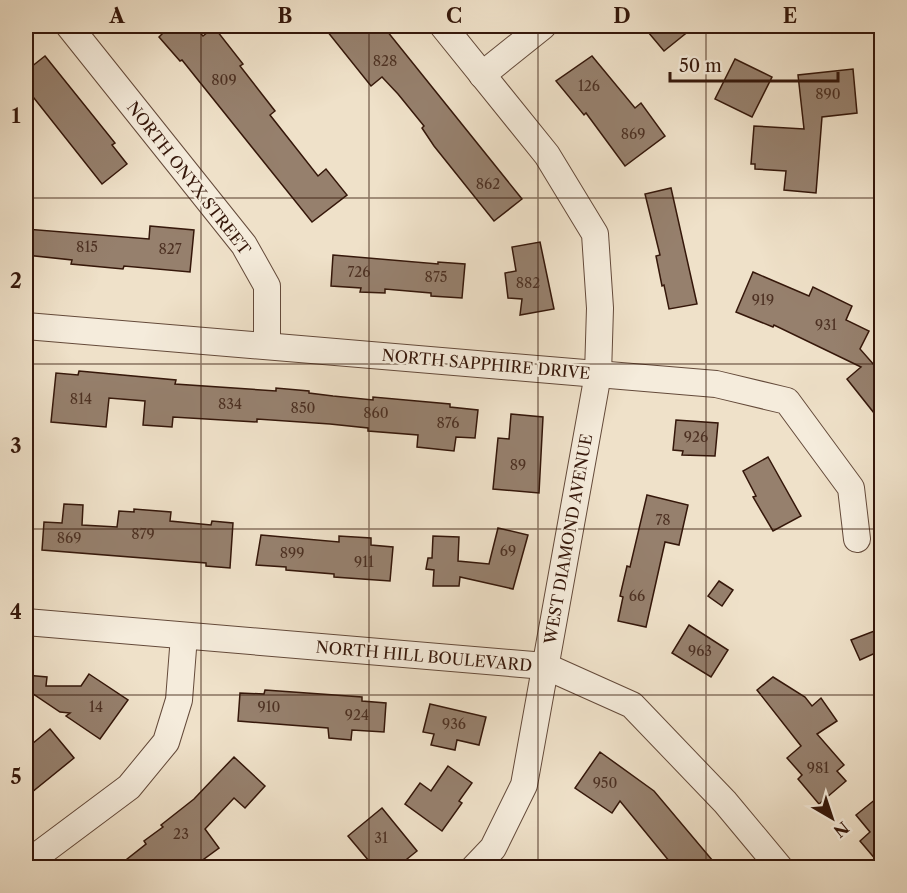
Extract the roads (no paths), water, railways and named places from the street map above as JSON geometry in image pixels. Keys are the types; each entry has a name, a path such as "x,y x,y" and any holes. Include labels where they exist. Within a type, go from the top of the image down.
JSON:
{"street":[{"name":"NORTH ONYX STREET","path":"69,26 244,245 267,286 267,346"},
{"name":"WEST DIAMOND AVENUE","path":"443,26 547,155 595,234 600,308 597,374 524,785 493,849 474,867"},
{"path":"482,75 543,26"},
{"name":"NORTH SAPPHIRE DRIVE","path":"26,326 716,384 787,401 850,488 857,539"},
{"name":"NORTH HILL BOULEVARD","path":"26,622 545,666 632,705 725,802 780,867"},
{"path":"26,864 129,787 166,742 179,700 184,636"}]}
